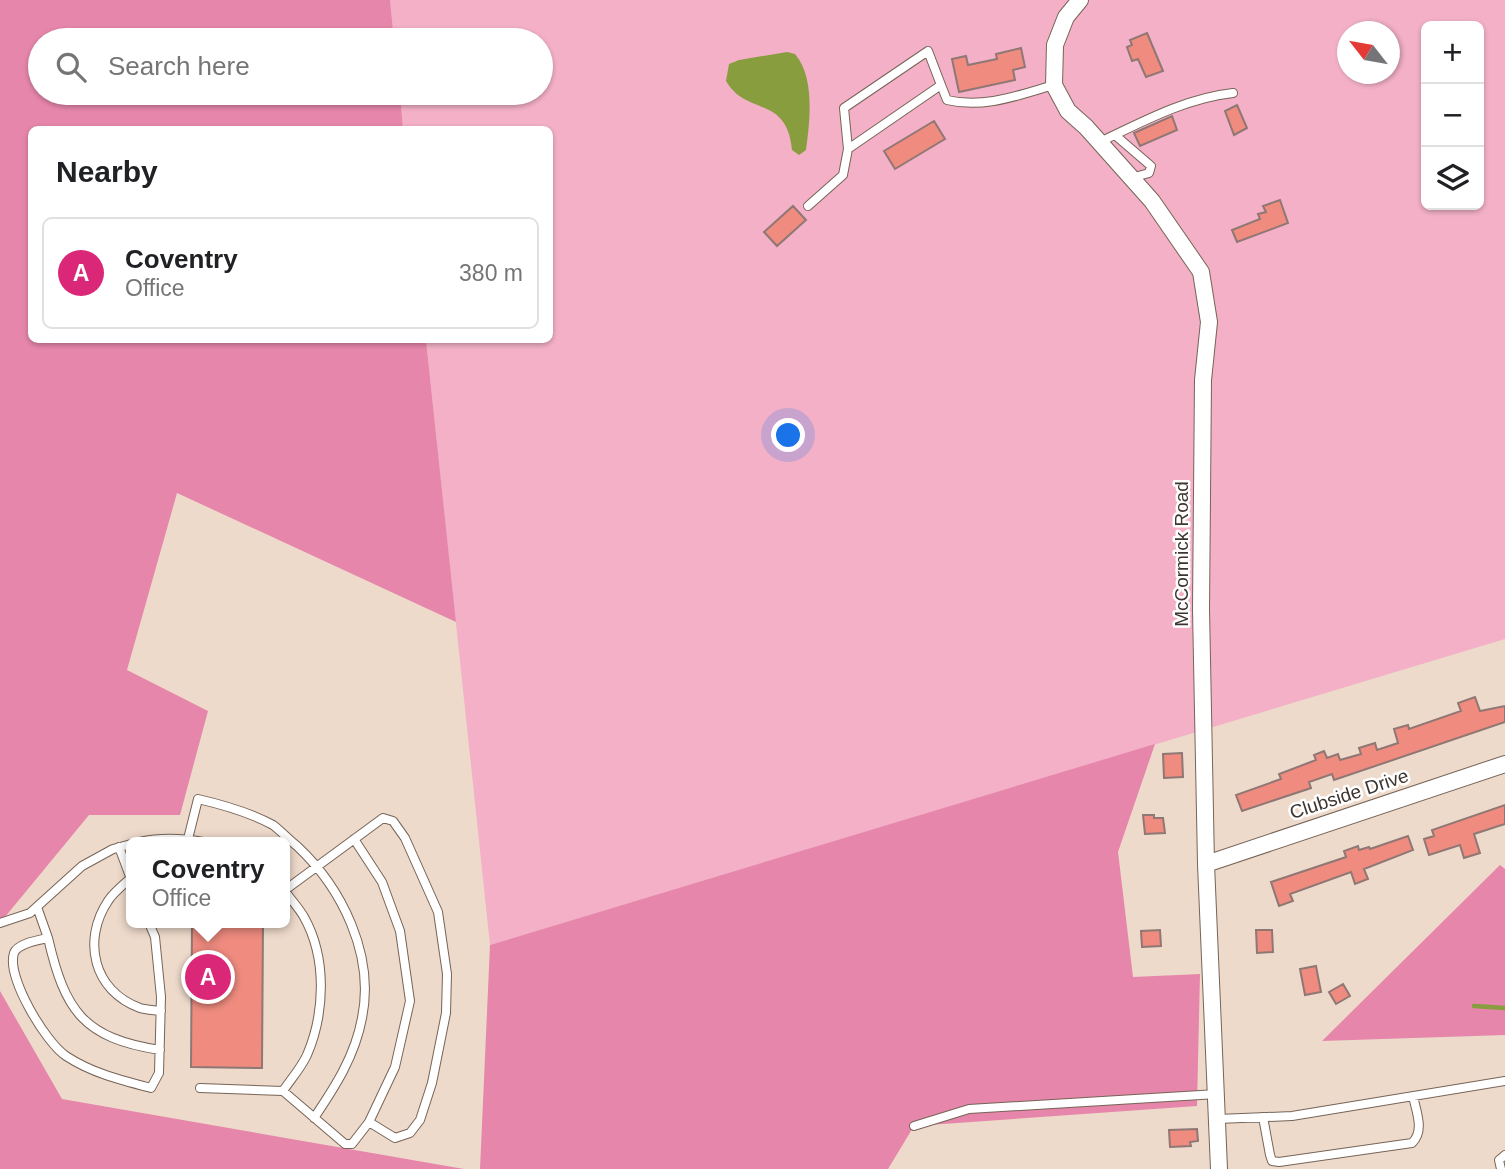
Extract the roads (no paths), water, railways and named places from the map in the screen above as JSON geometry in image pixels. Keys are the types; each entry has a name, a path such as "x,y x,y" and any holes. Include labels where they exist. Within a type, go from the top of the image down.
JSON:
{"street":[{"path":"1054,85 1055,45 1066,17 1080,0"},
{"name":"McCormick Road","path":"1054,85 1068,111 1086,127 1107,139 1132,178 1152,201 1201,271 1209,322 1203,380 1200,608 1206,864 1219,1169"},
{"name":"Clubside Drive","path":"1206,864 1505,764"}],"lane":[{"path":"808,206 843,175 848,149 844,108 928,51 947,100 964,104 994,101 1054,85"},
{"path":"848,149 941,85"},
{"path":"1107,139 1208,96 1233,93"},
{"path":"1107,139 1152,168 1149,173 1132,178"},
{"path":"188,837 198,799 240,809 275,827 286,837"},
{"path":"290,886 383,818 393,821 405,838 438,912 447,974 446,1013 432,1083 420,1120 410,1133 395,1138 369,1122"},
{"path":"200,1088 283,1091 345,1144 352,1144 369,1122 395,1067 410,1001 400,931 382,882 354,839"},
{"path":"290,841 318,866 341,900 355,936 365,979 363,1017 351,1056 314,1118"},
{"path":"0,923 30,913 82,866 126,845"},
{"path":"120,847 126,864"},
{"path":"126,883 108,900 99,920 92,950 102,979 120,998 141,1008 161,1011"},
{"path":"283,1091 306,1058 317,1027 322,993 317,949 305,918 290,897"},
{"path":"37,907 64,994 79,1015 99,1033 132,1045 160,1050"},
{"path":"48,938 19,947 14,953 20,990 43,1034 63,1054 96,1073 151,1088 159,1073 161,1011 155,937 151,928"},
{"path":"1218,1119 1292,1116 1505,1081"},
{"path":"914,1126 969,1109 1217,1094"},
{"path":"1263,1118 1271,1158 1279,1163 1412,1143 1419,1129 1413,1096"},
{"path":"1502,1169 1499,1160 1505,1155"}],"waterway":[{"path":"1474,1006 1505,1008"}],"place":[{"name":"Coventry","path":"208,977"}]}
